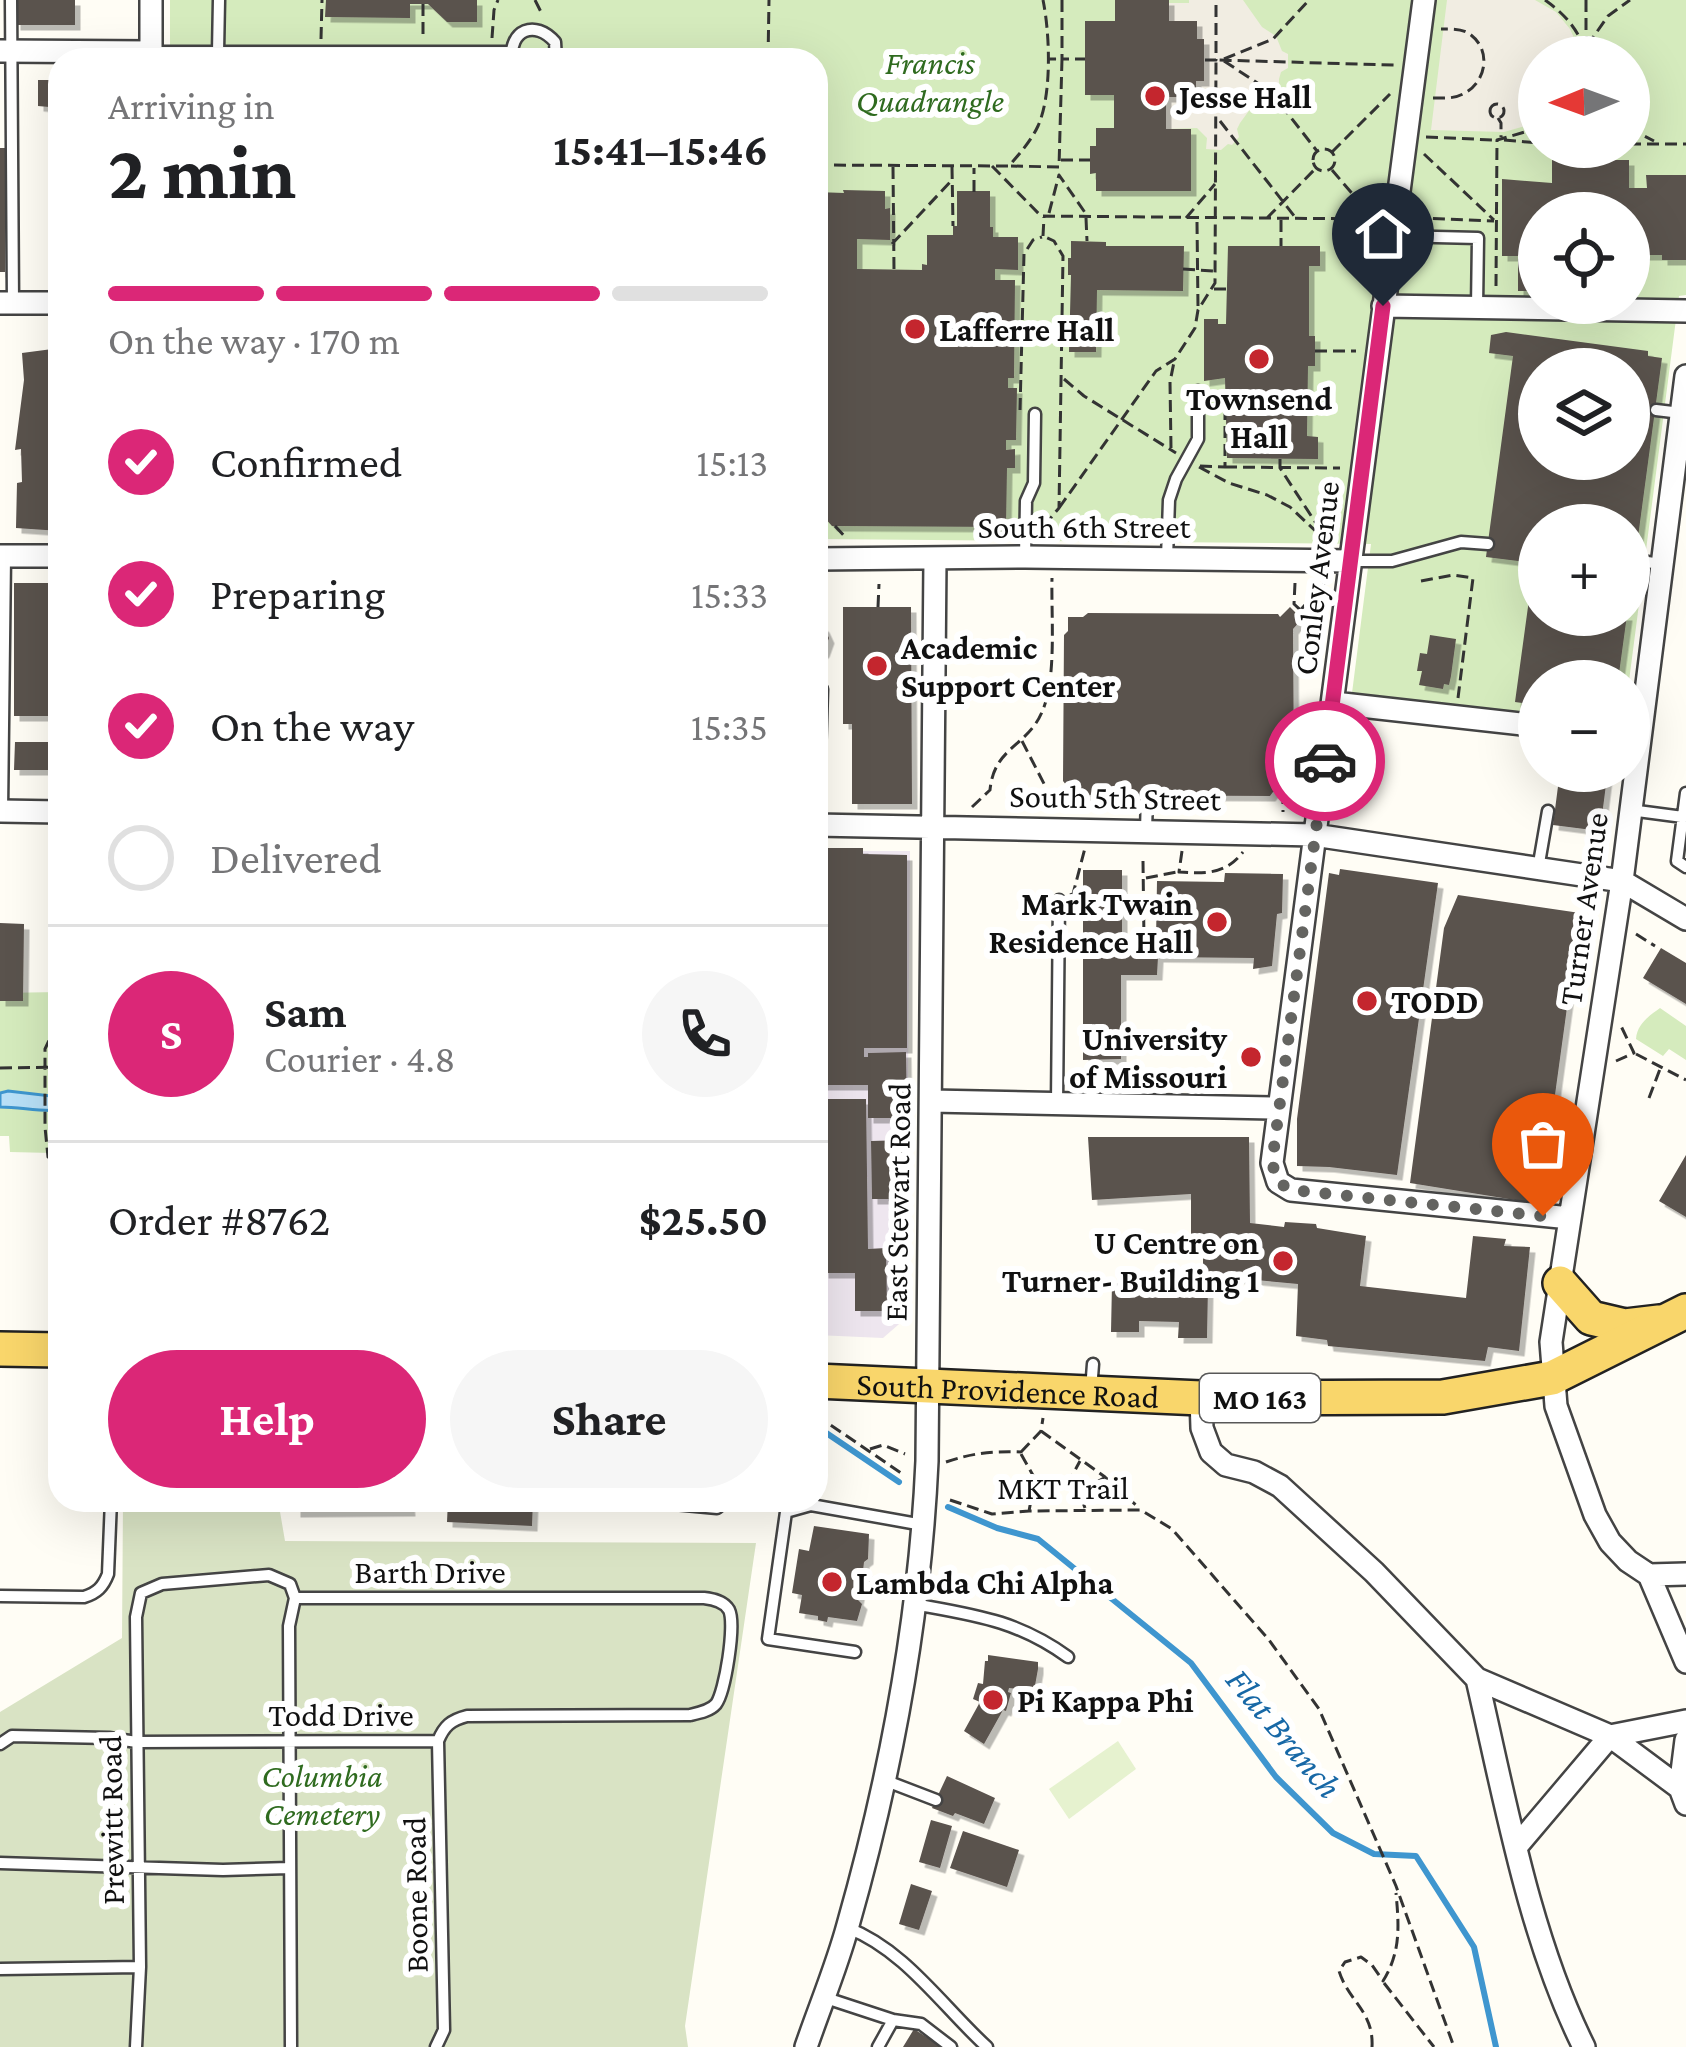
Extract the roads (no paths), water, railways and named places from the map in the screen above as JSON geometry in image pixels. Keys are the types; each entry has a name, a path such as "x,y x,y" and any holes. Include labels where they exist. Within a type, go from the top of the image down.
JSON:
{"main road":[{"path":"1560,1282 1591,1318 1625,1326 1679,1316"},
{"name":"South Providence Road","path":"828,1383 927,1387 1092,1379 1201,1398 1443,1397 1552,1378 1679,1316"},
{"path":"0,1348 48,1350"}],"street":[{"path":"151,0 151,48"},
{"name":"Conley Avenue","path":"1424,0 1272,1163 1278,1182 1291,1190 1570,1218"},
{"path":"6,51 48,52"},
{"path":"6,303 48,303"},
{"path":"1383,306 1686,310"},
{"name":"Turner Avenue","path":"1646,660 1686,376"},
{"path":"3,556 48,556"},
{"name":"South 6th Street","path":"828,559 1352,561"},
{"name":"East Stewart Road","path":"806,2047 848,1928 891,1753 924,1526 917,1458 927,1387 935,559"},
{"path":"1334,703 1518,724"},
{"name":"Turner Avenue","path":"1631,792 1622,881 1551,1342 1556,1406 1595,1516 1610,1542 1649,1575"},
{"path":"1,811 48,812"},
{"name":"South 5th Street","path":"828,825 1314,836 1622,881 1686,919"},
{"path":"931,1101 1278,1108"},
{"path":"1201,1398 1202,1427 1211,1452 1226,1465 1254,1472 1280,1486 1374,1572 1477,1679 1610,1736 1683,1796"},
{"path":"1686,1574 1649,1575 1686,1662"},
{"path":"1477,1679 1516,1847 1568,2016 1584,2047"},
{"path":"1516,1847 1610,1736 1686,1721"},
{"path":"1683,1796 1686,1740"}],"lane":[{"path":"6,303 6,51 11,0"},
{"path":"218,48 219,0"},
{"path":"513,48 516,38 536,29 544,31 557,48"},
{"path":"1392,236 1478,238 1478,307"},
{"path":"1167,558 1168,500 1198,439 1198,391"},
{"path":"1655,410 1681,413"},
{"path":"1025,557 1026,501 1034,483 1035,414"},
{"path":"1352,561 1392,561 1461,542 1488,544"},
{"path":"1,811 3,556"},
{"path":"1650,562 1660,564"},
{"path":"1294,729 1330,730"},
{"path":"1686,793 1677,861 1686,867"},
{"path":"1146,831 1147,796"},
{"path":"1538,868 1548,811"},
{"path":"1630,811 1683,817"},
{"path":"1058,1103 1059,900"},
{"path":"828,1508 924,1526"},
{"path":"0,1596 95,1594 108,1574 111,1512"},
{"path":"786,1512 768,1640 855,1652"},
{"name":"Barth Drive","path":"141,1593 162,1584 268,1576 290,1585 295,1598 704,1598 718,1600 729,1610"},
{"name":"Prewitt Road","path":"136,2047 140,1967 136,1617 141,1593"},
{"path":"290,2047 289,1626 295,1598"},
{"path":"914,1604 989,1617 1042,1639 1068,1658"},
{"name":"Todd Drive","path":"0,1744 12,1736 137,1742 438,1741 453,1720 466,1716 690,1715 717,1703 732,1630 729,1610"},
{"name":"Boone Road","path":"436,2047 444,2030 438,1741"},
{"path":"884,1780 936,1800"},
{"path":"0,1863 289,1868"},
{"path":"848,1928 897,1957 987,2047"},
{"path":"0,1969 140,1967"},
{"path":"823,1997 921,2024 952,2047"},
{"path":"878,2047 893,2020"}],"water":[{"path":"0,1093 48,1096 48,1110 0,1107"}],"waterway":[{"name":"Flat Branch","path":"828,1434 899,1482"},
{"name":"Flat Branch","path":"948,1507 1038,1539 1191,1663 1276,1777 1333,1833 1374,1854 1416,1856 1474,1947 1496,2047"}],"place":[{"name":"Jesse Hall","path":"1155,96"},
{"name":"Lafferre Hall","path":"915,329"},
{"name":"Townsend Hall","path":"1259,359"},
{"name":"Academic Support Center","path":"877,666"},
{"name":"Mark Twain Residence Hall","path":"1217,922"},
{"name":"TODD","path":"1367,1001"},
{"name":"University of Missouri","path":"1251,1057"},
{"name":"U Centre on Turner- Building 1","path":"1283,1261"},
{"name":"Lambda Chi Alpha","path":"832,1582"},
{"name":"Pi Kappa Phi","path":"993,1700"}],"park label":[{"name":"Francis Quadrangle","path":"930,81"},
{"name":"Columbia Cemetery","path":"322,1794"}]}
